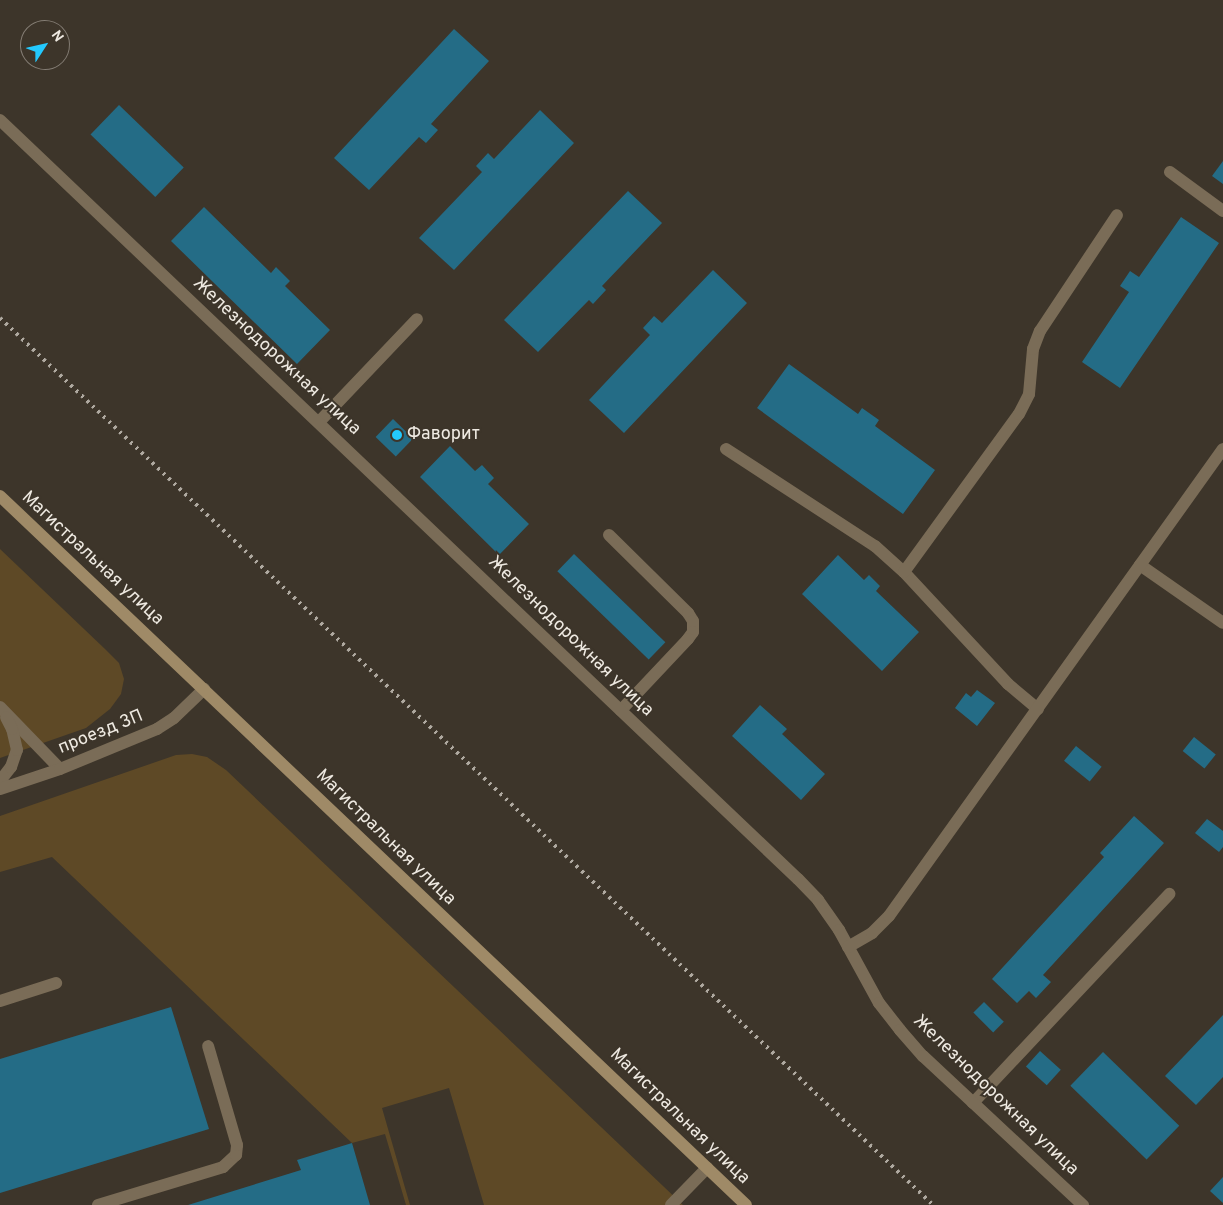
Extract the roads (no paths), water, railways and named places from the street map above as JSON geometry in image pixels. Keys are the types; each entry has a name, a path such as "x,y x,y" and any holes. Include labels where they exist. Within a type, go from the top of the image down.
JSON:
{"main road":[{"name":"Магистральная улица","path":"0,496 746,1205"}],"street":[{"name":"Железнодорожная улица","path":"0,120 798,879 818,900 848,946 879,1003 900,1030 973,1103 1083,1205"},
{"path":"1170,172 1223,212"},
{"path":"904,572 1019,414 1029,394 1033,349 1040,330 1117,215"},
{"path":"318,422 417,319"},
{"path":"726,449 875,546 904,572 1008,684 1038,708"},
{"path":"848,946 872,933 888,916 1223,449"},
{"path":"609,535 688,613 693,621 693,632 688,639 621,710"},
{"path":"1140,565 1223,623"},
{"name":"проезд 3П","path":"0,789 60,768 157,729 174,718 204,689"},
{"path":"1,707 60,768"},
{"path":"0,781 11,767 17,750 12,729 1,707"},
{"path":"973,1103 1169,894"},
{"path":"0,1001 56,983"},
{"path":"98,1205 223,1167 236,1155 237,1145 208,1046"},
{"path":"671,1205 707,1168"}],"railway":[{"path":"0,318 933,1205"}],"place":[{"name":"Фаворит","path":"397,435"}]}
